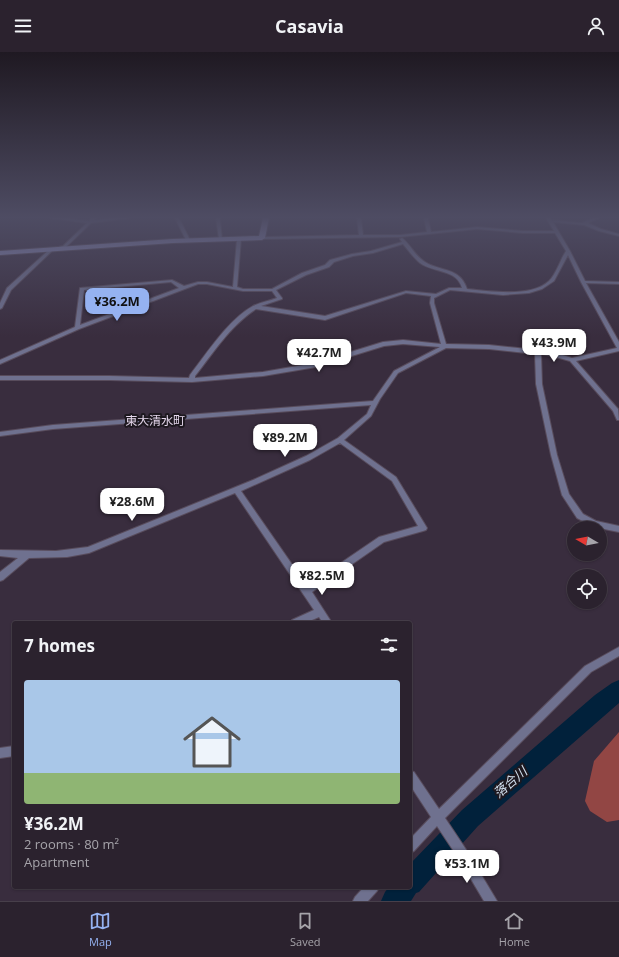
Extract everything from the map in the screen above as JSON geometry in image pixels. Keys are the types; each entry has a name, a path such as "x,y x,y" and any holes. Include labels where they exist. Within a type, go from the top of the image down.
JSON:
{"street":[{"path":"0,308 9,289 43,258"},
{"path":"235,288 237,258"},
{"path":"0,362 78,328 198,283 207,283 243,290 273,290 304,274 327,266 332,261 343,258"},
{"path":"419,258 423,262 458,276 464,284 465,290"},
{"path":"444,346 432,303 432,297 449,289 507,292 523,291 542,287 550,282 564,258"},
{"path":"571,258 619,348 572,360"},
{"path":"78,328 82,288 172,280 183,288"},
{"path":"583,282 619,283"},
{"path":"0,290 9,289"},
{"path":"192,380 192,376 237,319 255,306 268,304 280,298 273,290"},
{"path":"255,306 325,318 406,292 436,295"},
{"path":"0,378 192,380 288,371 316,365 394,342 444,346 489,347 553,354 572,360 616,410 619,418"},
{"path":"0,553 27,555 70,554 89,550 237,490 308,458 340,440 369,415 375,403 398,369 423,359 444,346"},
{"path":"538,352 539,384 554,455 566,495 580,516 594,524 619,529"},
{"path":"0,434 53,426 375,403"},
{"path":"306,591 382,539 423,528 394,479 340,440"},
{"path":"237,490 327,621"},
{"path":"0,577 27,555"},
{"path":"300,621 320,612"},
{"path":"412,845 439,820 588,669 619,651"},
{"path":"0,753 12,751"},
{"path":"412,779 463,855 491,901"},
{"path":"359,901 371,889"}],"shaded area":[{"path":"619,732 619,820 607,822 590,811 585,801 594,761"}],"waterway":[{"name":"落合川","path":"412,881 470,818 602,702 619,690"},
{"name":"落合川","path":"394,901 404,889"}],"district":[{"name":"東大清水町","path":"155,421"}]}
